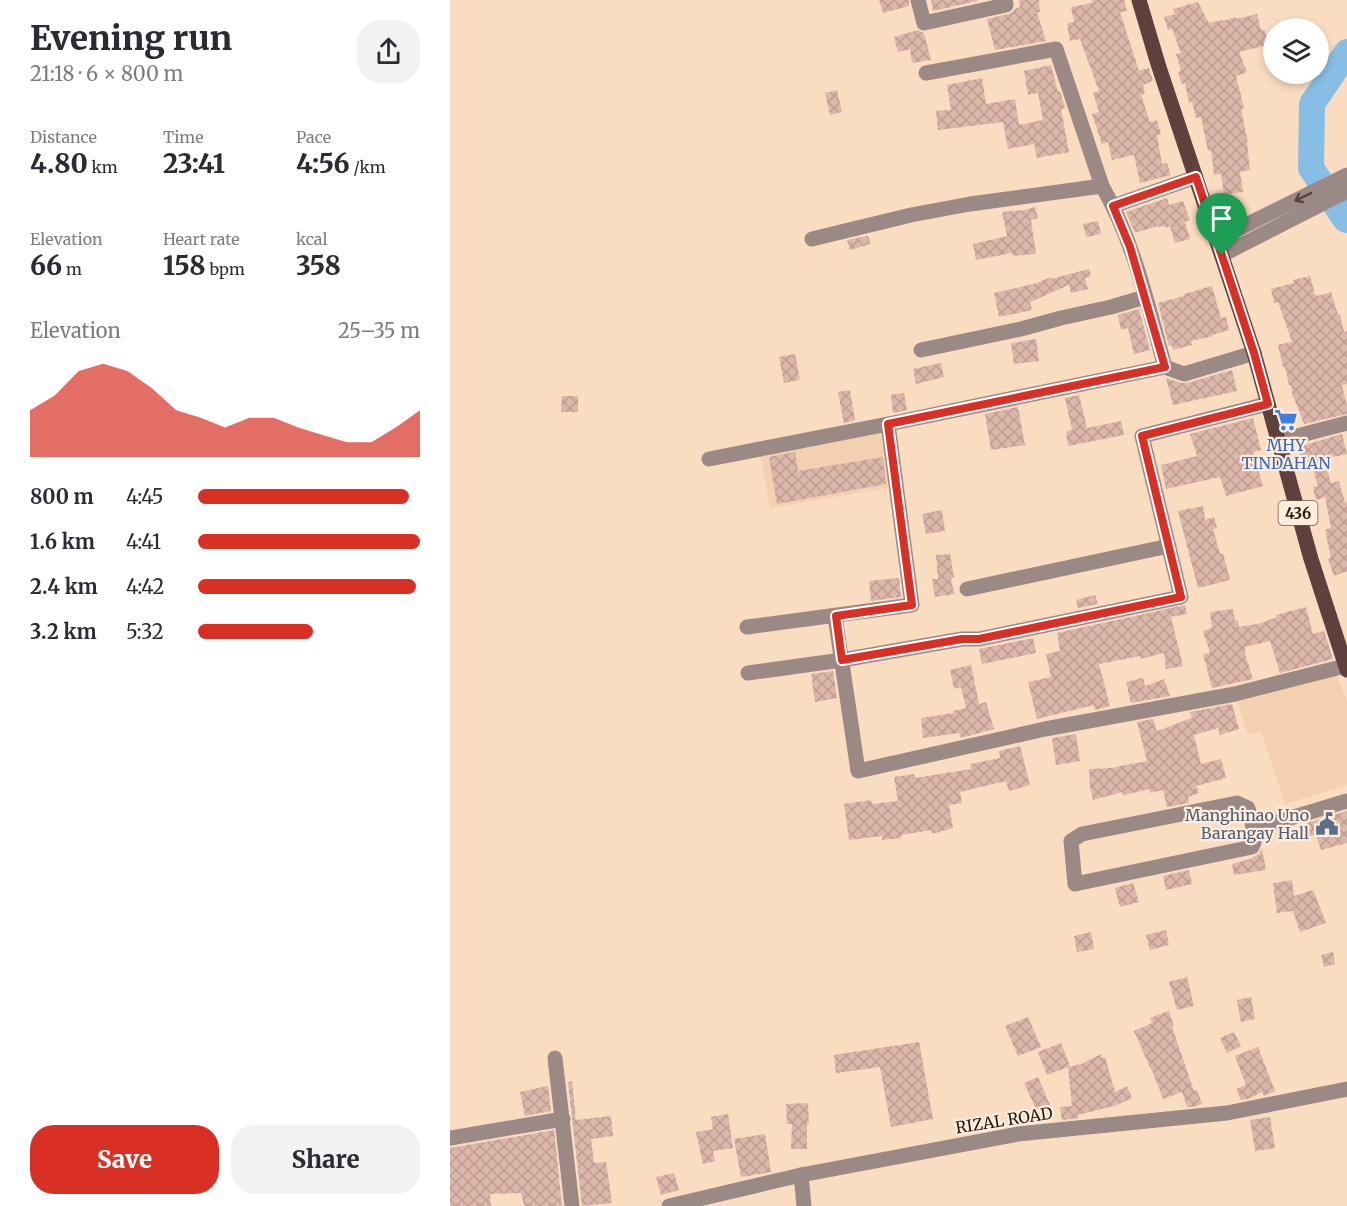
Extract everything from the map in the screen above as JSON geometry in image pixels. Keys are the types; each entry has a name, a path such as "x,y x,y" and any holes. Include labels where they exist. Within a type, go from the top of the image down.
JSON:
{"main road":[{"name":"436","path":"1139,0 1155,55 1254,353 1311,559 1346,668"}],"street":[{"path":"918,0 924,23 1006,5 1005,0"},
{"path":"926,73 1056,49 1101,186 1113,206 1130,247 1165,367"},
{"path":"1222,255 1262,226 1347,175"},
{"path":"1113,206 1196,177"},
{"path":"812,239 911,215 970,204 1101,186"},
{"path":"1216,240 1262,226 1347,190"},
{"path":"921,350 1021,329 1145,297"},
{"path":"709,459 1165,367 1184,374 1254,353"},
{"path":"748,673 842,660 962,639 979,639 1181,597 1142,436 1268,404"},
{"path":"1278,441 1347,423"},
{"path":"747,627 912,605 888,424"},
{"path":"967,589 1168,546"},
{"path":"836,616 858,771 1045,729 1235,694 1346,668"},
{"path":"1254,830 1347,801"},
{"path":"1237,803 1248,808 1254,830 1255,843 1252,847 1075,884 1071,841 1082,834 1237,803"},
{"path":"555,1058 572,1206"},
{"name":"RIZAL ROAD","path":"669,1206 801,1175 1018,1134 1227,1113 1347,1089"},
{"path":"450,1138 563,1119"},
{"path":"801,1175 804,1206"}],"shaded area":[{"path":"884,431 893,487 770,508 760,452"},
{"path":"1335,671 1347,701 1347,785 1285,804 1261,732 1248,735 1236,698"}],"building":[{"path":"879,0 909,0 909,6 883,13"},
{"path":"931,0 977,0 977,1 933,11"},
{"path":"1019,0 1039,0 1040,12 1037,12 1046,41 995,50 987,19 1012,13 1020,7"},
{"path":"1092,0 1124,0 1127,11 1120,12 1139,71 1149,68 1153,81 1143,85 1145,93 1141,95 1150,122 1157,120 1161,134 1157,135 1162,164 1167,163 1171,175 1140,183 1134,155 1112,160 1108,142 1102,144 1092,114 1099,112 1093,93 1099,91 1080,39 1070,41 1067,24 1074,22 1071,7 1092,3"},
{"path":"1198,2 1209,23 1257,14 1261,30 1263,30 1263,46 1239,52 1247,72 1236,76 1244,108 1241,109 1248,143 1250,170 1240,172 1243,192 1224,194 1221,174 1214,175 1211,150 1208,151 1201,117 1196,118 1192,102 1189,103 1185,83 1182,84 1178,72 1181,71 1176,54 1181,53 1172,29 1168,30 1164,17 1175,14 1173,9"},
{"path":"918,30 924,33 931,60 912,63 910,49 898,52 894,37"},
{"path":"1051,65 1065,108 1061,109 1069,152 1037,158 1034,144 1008,149 1003,122 938,130 936,111 951,110 947,85 982,78 986,104 1015,99 1019,125 1043,120 1038,93 1028,95 1024,71"},
{"path":"837,90 842,112 830,115 825,93"},
{"path":"1167,198 1169,205 1183,201 1190,220 1185,222 1190,239 1175,243 1170,226 1165,228 1158,226 1135,233 1126,212"},
{"path":"1035,207 1038,218 1031,220 1036,254 1013,256 1012,253 976,260 973,244 1007,236 1002,212"},
{"path":"1098,221 1101,234 1086,237 1083,224"},
{"path":"868,236 871,244 850,250 847,240"},
{"path":"1089,269 1091,276 1085,278 1088,289 1071,293 1069,285 1030,302 1032,310 999,317 994,293"},
{"path":"1310,276 1315,295 1331,292 1344,332 1347,331 1347,384 1342,385 1347,414 1304,424 1293,398 1278,345 1292,342 1278,302 1274,303 1271,289"},
{"path":"1212,286 1221,318 1226,317 1229,330 1191,341 1192,345 1173,350 1172,346 1169,346 1158,303"},
{"path":"1139,309 1150,350 1134,354 1128,328 1121,330 1118,315"},
{"path":"1036,339 1039,361 1014,364 1011,343"},
{"path":"795,354 800,380 784,383 779,357"},
{"path":"941,363 944,377 916,384 913,369"},
{"path":"1232,370 1237,391 1173,405 1166,378 1187,383"},
{"path":"850,390 855,420 844,423 838,392"},
{"path":"904,393 907,410 893,413 891,395"},
{"path":"1079,395 1087,428 1121,421 1124,435 1068,446 1066,432 1072,430 1065,398"},
{"path":"562,396 578,396 578,412 561,412"},
{"path":"1018,407 1025,445 991,450 985,414"},
{"path":"1253,418 1261,450 1253,452 1263,486 1226,496 1220,477 1166,489 1161,465 1197,456 1190,434"},
{"path":"1342,434 1347,454 1324,459 1331,483 1339,481 1345,503 1347,502 1347,571 1334,576 1328,559 1331,558 1325,530 1331,528 1325,497 1316,500 1313,487 1318,486 1311,462 1303,464 1298,447"},
{"path":"795,452 798,471 883,457 886,484 777,504 769,457"},
{"path":"1203,506 1205,520 1214,517 1217,528 1213,529 1220,554 1223,553 1230,580 1198,588 1178,511"},
{"path":"942,510 945,531 926,534 922,514"},
{"path":"950,554 954,594 935,597 932,579 938,579 936,555"},
{"path":"899,578 901,597 871,601 869,581"},
{"path":"1095,595 1098,604 1078,608 1076,600"},
{"path":"1185,605 1187,614 1171,617 1183,666 1166,669 1164,653 1140,659 1140,656 1099,664 1110,706 1095,710 1094,705 1037,719 1028,682 1051,677 1046,654 1060,651 1057,633"},
{"path":"1306,607 1313,634 1324,631 1333,659 1280,673 1270,641 1245,647 1253,679 1212,688 1203,654 1210,653 1203,631 1212,628 1210,612 1233,609 1235,621 1238,620 1239,627 1262,623 1277,617 1276,615"},
{"path":"1033,638 1036,653 982,664 979,649"},
{"path":"971,665 979,704 986,702 994,729 961,738 959,733 923,738 921,718 954,713 953,711 966,708 961,687 954,689 950,670"},
{"path":"833,671 837,698 815,702 811,674"},
{"path":"1143,678 1145,686 1164,679 1170,696 1131,703 1126,682"},
{"path":"1232,704 1239,729 1220,735 1218,728 1194,735 1201,764 1221,759 1226,778 1196,786 1199,793 1188,797 1189,803 1167,807 1163,790 1150,793 1150,789 1123,795 1122,792 1093,800 1089,769 1111,768 1147,761 1137,722 1153,719 1157,731 1192,718 1190,712"},
{"path":"1076,734 1080,761 1056,765 1052,738"},
{"path":"1020,746 1030,785 1009,791 1006,781 960,792 962,803 949,805 953,828 932,834 931,830 901,835 901,838 882,840 882,836 849,840 844,804 871,800 872,804 898,801 894,777 914,774 915,778 971,769 970,764 1000,758 999,751"},
{"path":"1347,811 1347,843 1321,850 1316,835 1310,836 1307,823"},
{"path":"1262,849 1266,870 1234,875 1232,864 1253,858"},
{"path":"1189,870 1192,884 1166,890 1163,876"},
{"path":"1292,880 1294,896 1313,890 1326,923 1300,932 1293,911 1277,913 1273,883"},
{"path":"1133,883 1139,902 1120,907 1115,888"},
{"path":"1166,930 1169,945 1150,950 1146,935"},
{"path":"1091,932 1094,949 1077,952 1074,936"},
{"path":"1333,952 1335,964 1324,967 1321,955"},
{"path":"1187,977 1194,1006 1177,1010 1169,982"},
{"path":"1251,997 1255,1019 1241,1022 1237,1000"},
{"path":"1169,1011 1174,1026 1172,1027 1194,1091 1197,1090 1202,1104 1193,1107 1187,1107 1182,1092 1163,1099 1134,1031 1152,1023 1150,1018"},
{"path":"1028,1017 1041,1047 1018,1056 1005,1026"},
{"path":"1234,1032 1241,1046 1227,1053 1220,1038"},
{"path":"919,1042 933,1119 891,1127 880,1067 836,1073 834,1055"},
{"path":"1061,1043 1069,1067 1101,1054 1102,1058 1105,1057 1115,1092 1127,1086 1132,1098 1117,1105 1078,1115 1078,1118 1062,1120 1060,1107 1072,1106 1068,1067 1047,1075 1038,1052"},
{"path":"1258,1047 1275,1091 1264,1096 1262,1092 1241,1100 1236,1089 1246,1085 1235,1056"},
{"path":"1038,1077 1050,1105 1037,1111 1024,1083"},
{"path":"572,1081 576,1120 611,1116 613,1136 591,1139 594,1163 606,1162 612,1203 582,1206 568,1082"},
{"path":"548,1086 551,1111 525,1116 520,1092"},
{"path":"808,1103 807,1149 791,1149 792,1124 787,1124 786,1104"},
{"path":"728,1114 733,1148 713,1151 715,1161 703,1164 696,1132 713,1129 711,1117"},
{"path":"1270,1117 1275,1148 1255,1151 1250,1120"},
{"path":"554,1130 562,1206 524,1206 521,1193 490,1194 491,1206 450,1206 450,1148"},
{"path":"765,1134 771,1172 741,1177 734,1139"},
{"path":"674,1173 679,1190 661,1195 656,1177"}],"waterway":[{"path":"1347,52 1312,104 1311,168 1347,220"}],"place":[{"name":"MHY TINDAHAN","path":"1286,420"},
{"name":"Manghinao Uno Barangay Hall","path":"1327,824"}],"route":[{"path":"1196,177 1222,255 1268,404 1142,436 1181,597 979,639 962,639 842,660 836,616 912,605 888,424 1165,367 1130,247 1113,206 1196,177"}]}
